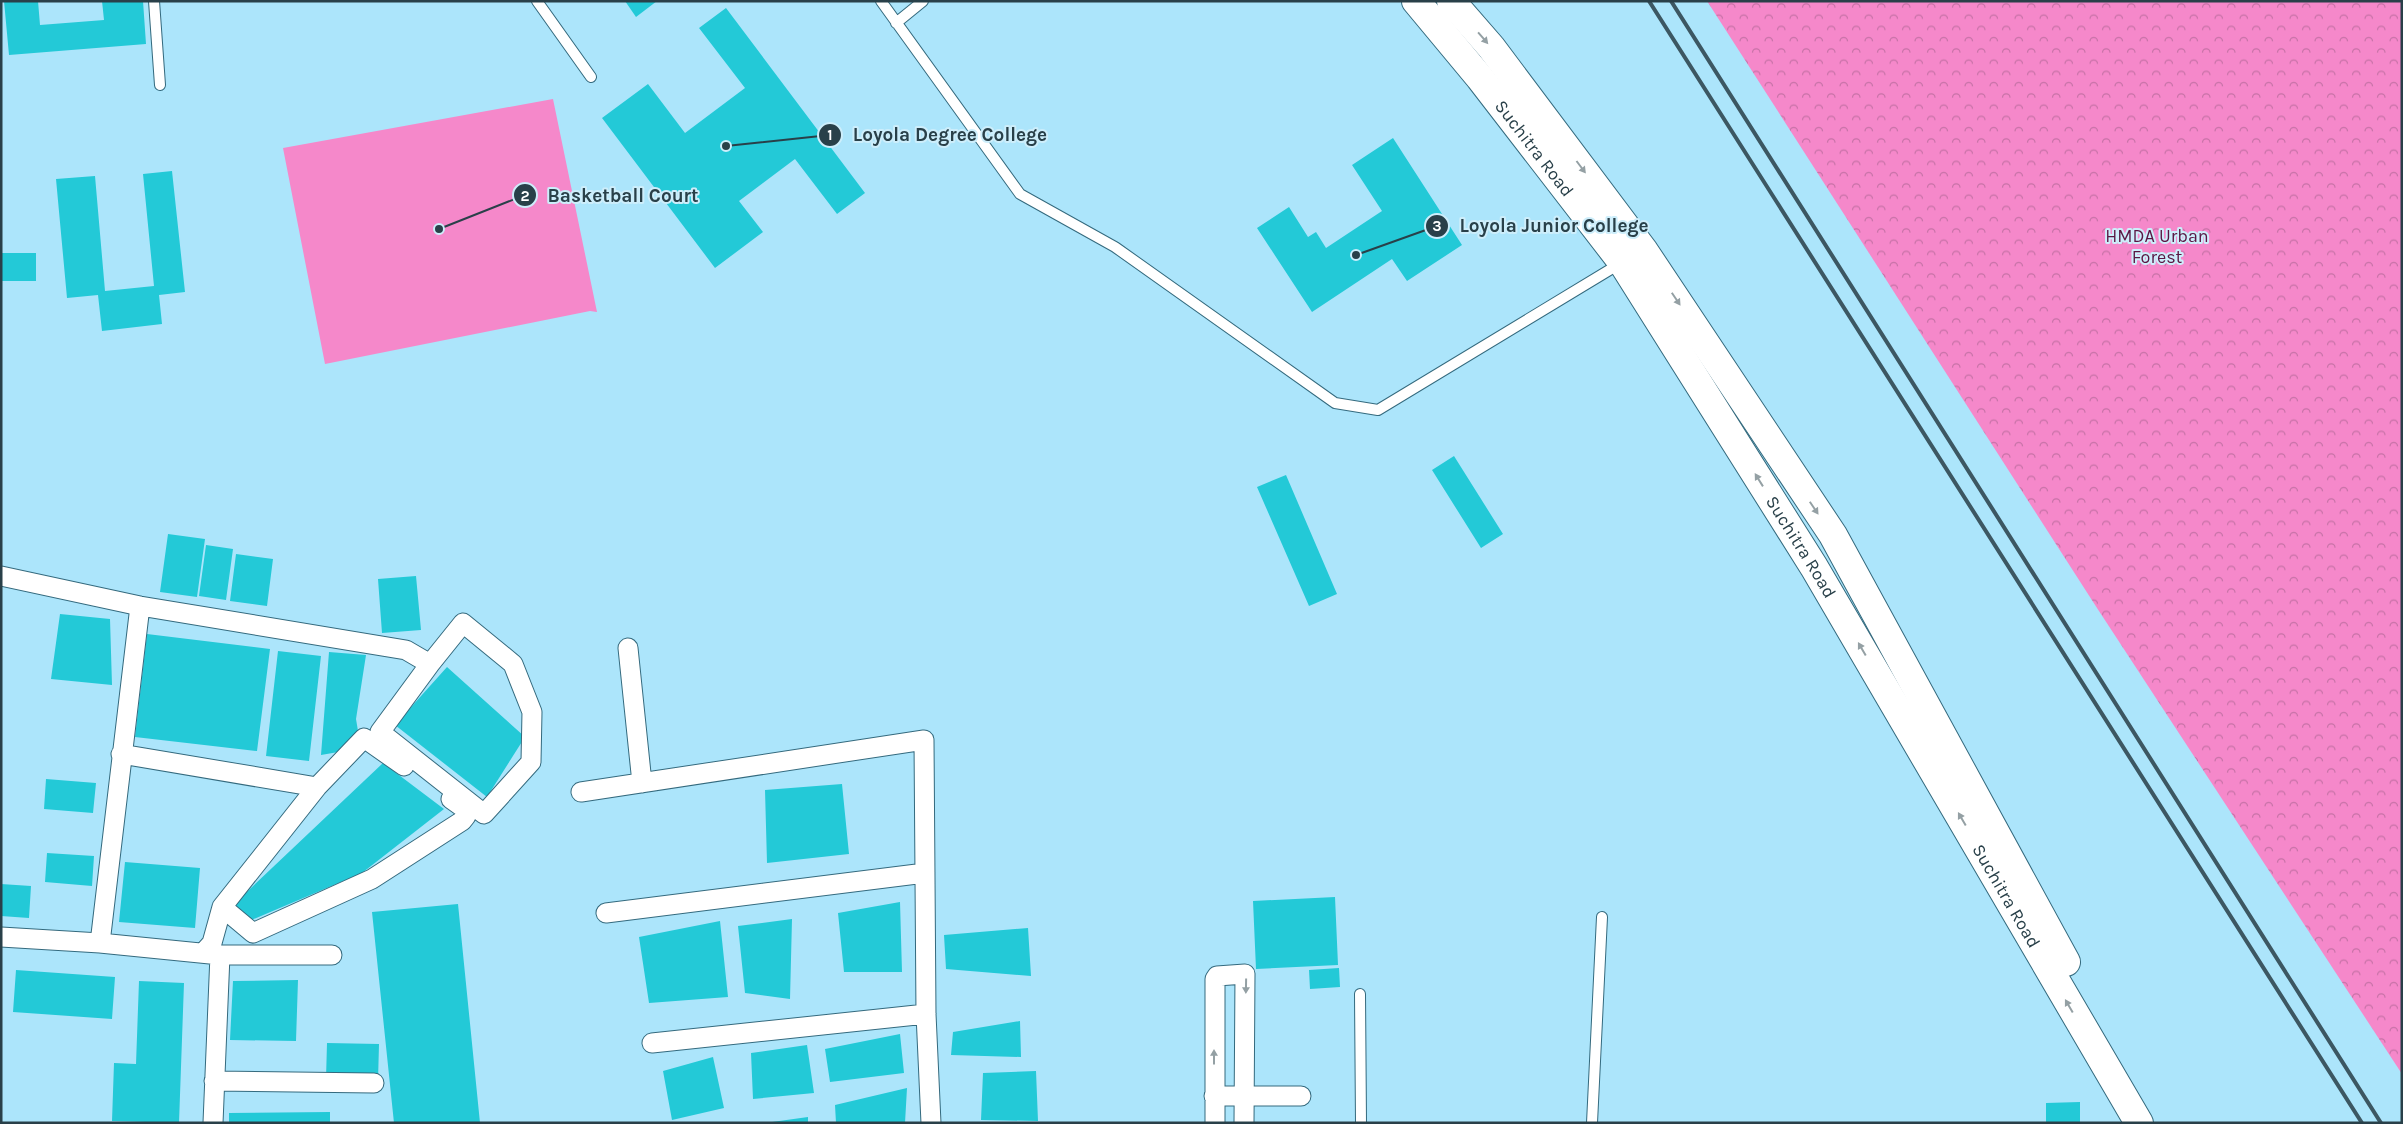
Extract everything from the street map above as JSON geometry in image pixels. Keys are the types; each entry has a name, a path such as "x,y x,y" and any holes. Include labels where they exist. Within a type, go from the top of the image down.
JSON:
{"main road":[{"name":"Suchitra Road","path":"1416,1 1480,78 1622,262 1814,567 1896,680 2108,1039 2160,1123"},
{"name":"Suchitra Road","path":"1451,1 1491,47 1644,251 1833,535 1896,680 2139,1123"}],"street":[{"path":"1,576 140,606 406,650 430,664"},
{"path":"100,943 140,606"},
{"path":"463,623 513,664 532,712 531,762 484,814 380,732 430,664 463,623"},
{"path":"628,648 642,783"},
{"path":"213,1123 212,943 222,907 317,787 364,738 465,809 466,816 462,821 372,879 253,933 222,907"},
{"path":"581,792 924,740 926,1014 931,1123"},
{"path":"121,754 317,787"},
{"path":"606,913 925,873"},
{"path":"1,936 212,954 332,956"},
{"path":"1215,1123 1215,979 1217,976 1245,974 1244,1123"},
{"path":"652,1043 926,1014"},
{"path":"214,1081 374,1083"},
{"path":"1214,1096 1301,1096"}],"lane":[{"path":"154,1 160,85"},
{"path":"537,1 591,76"},
{"path":"881,1 1020,194 1115,246 1335,403 1378,410 1622,262"},
{"path":"896,23 923,1"},
{"path":"1592,1123 1602,917"},
{"path":"1360,994 1361,1123"}],"green space":[{"name":"HMDA Urban Forest","path":"1707,1 2402,1 2402,1074 2097,608"},
{"path":"553,99 597,312 590,311 325,364 283,148"}],"building":[{"path":"4,1 38,1 40,25 104,20 102,1 143,1 146,44 9,55"},
{"path":"625,1 657,1 636,17"},
{"path":"726,8 865,193 837,214 795,159 739,201 763,232 715,268 602,118 648,84 685,133 745,88 699,28"},
{"path":"1393,138 1462,245 1407,281 1392,259 1312,312 1257,228 1289,207 1308,237 1316,232 1326,248 1382,211 1352,165"},
{"path":"172,171 185,292 159,295 162,324 102,331 98,295 67,298 56,179 95,176 105,291 154,286 143,174"},
{"path":"1,253 36,253 36,281 1,281"},
{"path":"1454,456 1503,534 1481,548 1432,470"},
{"path":"1286,475 1337,594 1309,606 1257,487"},
{"path":"168,534 205,539 197,597 160,592"},
{"path":"206,545 233,549 226,600 199,596"},
{"path":"236,554 273,559 267,606 230,601"},
{"path":"416,576 421,630 382,633 378,579"},
{"path":"60,614 110,619 112,685 51,679"},
{"path":"147,634 270,649 257,751 135,737"},
{"path":"278,651 321,656 309,761 266,756"},
{"path":"329,652 366,655 356,719 359,737 344,751 321,755"},
{"path":"447,667 525,737 487,797 395,725"},
{"path":"383,763 444,809 362,873 249,921 233,905"},
{"path":"46,779 96,783 93,813 44,809"},
{"path":"842,784 849,854 767,863 765,790"},
{"path":"47,853 94,856 92,886 45,882"},
{"path":"125,862 200,868 195,928 119,922"},
{"path":"1,884 31,886 29,918 1,916"},
{"path":"1335,897 1338,965 1256,969 1253,901"},
{"path":"900,902 902,972 844,972 838,913"},
{"path":"458,904 480,1123 394,1123 372,912"},
{"path":"792,919 790,999 745,993 738,926"},
{"path":"720,921 728,997 649,1003 639,937"},
{"path":"1028,928 1031,976 946,969 944,935"},
{"path":"1339,968 1340,987 1310,989 1309,970"},
{"path":"16,970 115,977 112,1019 13,1012"},
{"path":"298,980 296,1041 230,1040 233,981"},
{"path":"139,981 184,983 179,1123 112,1121 114,1063 136,1064"},
{"path":"1020,1021 1021,1057 951,1055 953,1032"},
{"path":"900,1034 904,1073 830,1082 825,1049"},
{"path":"327,1043 379,1044 378,1081 326,1079"},
{"path":"807,1045 814,1093 753,1099 751,1053"},
{"path":"713,1057 724,1108 672,1120 663,1071"},
{"path":"1036,1071 1038,1121 981,1120 983,1073"},
{"path":"907,1088 905,1123 836,1123 835,1105"},
{"path":"2080,1102 2080,1123 2046,1123 2046,1103"},
{"path":"330,1112 330,1123 229,1123 229,1113"},
{"path":"808,1117 808,1123 772,1123 772,1122"}],"railway":[{"path":"1649,1 2362,1123"},
{"path":"1671,1 2381,1123"}],"place":[{"name":"Loyola Degree College","path":"726,146"},
{"name":"Basketball Court","path":"439,229"},
{"name":"Loyola Junior College","path":"1356,255"}]}
